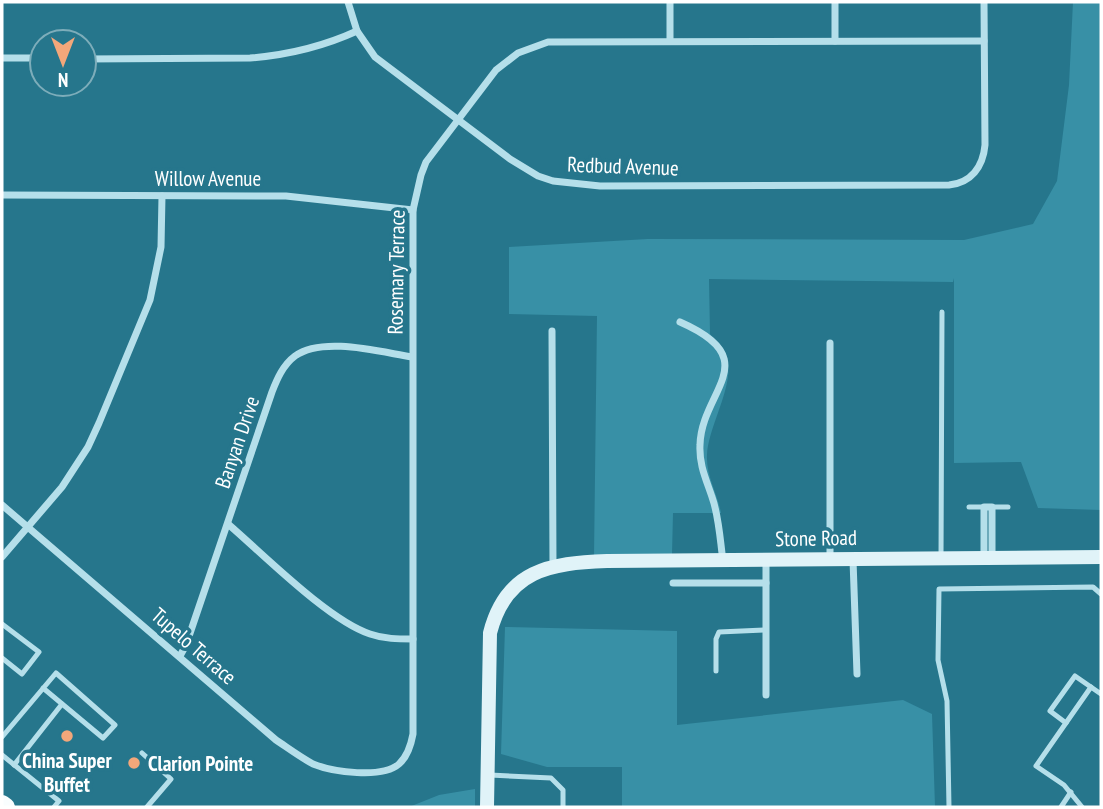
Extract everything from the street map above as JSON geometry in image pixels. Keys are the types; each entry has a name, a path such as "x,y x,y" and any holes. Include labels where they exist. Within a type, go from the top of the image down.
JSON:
{"main road":[{"path":"2,804 6,807"}],"street":[{"name":"Redbud Avenue","path":"348,2 357,31 375,57 527,170 553,181 574,184 949,185 963,182 971,177 981,164 985,145 984,41"},
{"path":"670,2 670,41"},
{"path":"835,2 835,41"},
{"path":"984,2 984,41"},
{"path":"98,58 278,56 309,50 357,31"},
{"name":"Rosemary Terrace","path":"383,771 394,768 406,756 413,734 413,210 426,162 496,70 529,47 548,42 984,41"},
{"path":"2,58 28,58"},
{"name":"Willow Avenue","path":"2,195 286,196 413,210"},
{"path":"2,557 62,487 88,447 145,314 158,271 162,196"},
{"path":"680,322 703,334 715,345 725,364 723,380 702,425 700,444 701,468 713,498 723,561"},
{"path":"552,331 553,565"},
{"path":"830,343 830,559"},
{"name":"Banyan Drive","path":"180,656 187,645 272,393 288,362 305,350 326,346 412,357"},
{"name":"Tupelo Terrace","path":"2,505 276,740 305,759 324,767 344,771 383,771"},
{"path":"988,507 988,558"},
{"path":"228,524 314,599 356,628 387,639 413,639"},
{"name":"Stone Road","path":"487,807 490,633 499,607 507,596 533,573 569,562 1101,557"},
{"path":"853,559 857,674"},
{"path":"766,560 766,695"},
{"path":"673,583 766,583"}],"lane":[{"path":"942,312 942,558"},
{"path":"969,507 1009,507"},
{"path":"949,807 947,701 938,660 939,589 1093,586 1101,594"},
{"path":"2,624 39,652 22,674 2,659"},
{"path":"716,671 716,639 719,632 766,630"},
{"path":"2,737 43,688 56,673 116,725 103,738 43,688"},
{"path":"1066,723 1050,711 1075,676 1101,694"},
{"path":"1082,807 1071,792 1036,766 1091,687"},
{"path":"14,765 62,704"},
{"path":"142,753 171,779 147,807"},
{"path":"2,755 59,802 54,807"},
{"path":"487,775 551,778 563,790 563,807"},
{"path":"1060,807 1071,792"}],"shaded area":[{"path":"1073,2 1101,2 1101,510 1038,508 1021,462 954,463 954,278 953,282 709,279 710,334 723,348 728,361 726,387 712,429 707,455 708,470 721,513 673,513 672,554 594,557 597,316 509,314 509,247 648,239 964,240 1033,224 1057,181 1069,85"},
{"path":"505,627 677,631 677,725 903,700 932,714 935,807 622,807 622,767 547,767 501,754"},
{"path":"475,789 475,807 409,807 439,795"}],"place":[{"name":"China Super Buffet","path":"67,736"},
{"name":"Clarion Pointe","path":"134,763"}]}
